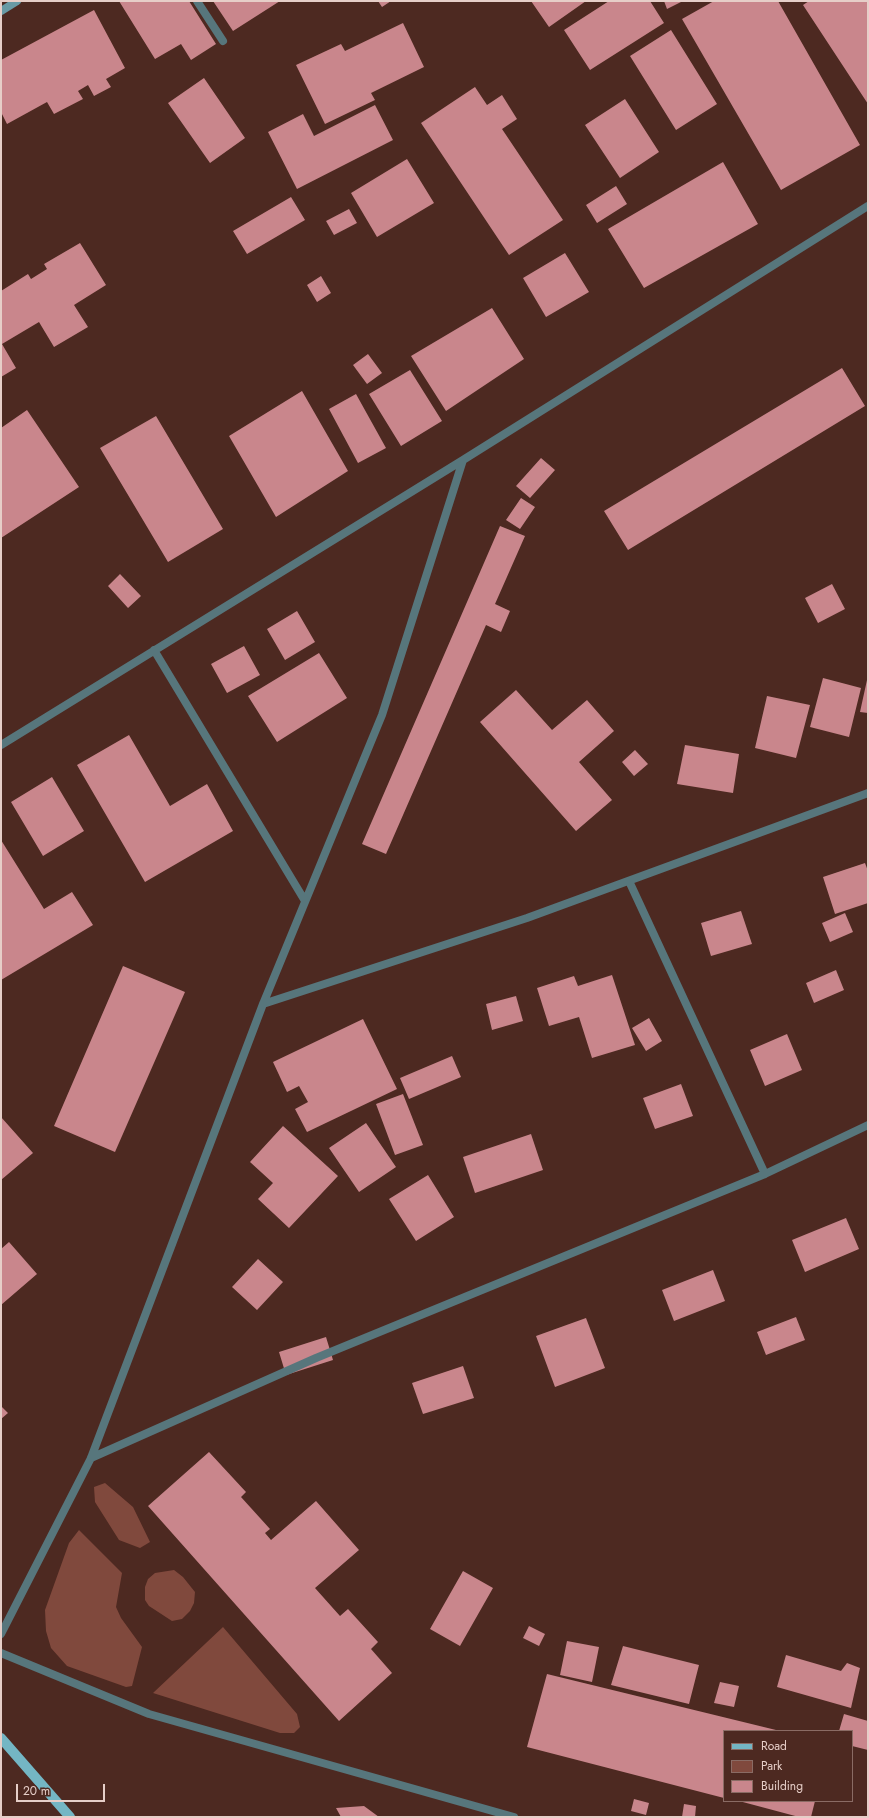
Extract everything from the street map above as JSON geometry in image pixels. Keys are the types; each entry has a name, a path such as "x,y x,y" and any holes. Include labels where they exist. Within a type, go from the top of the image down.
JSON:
{"main road":[{"path":"1,11 17,1"},
{"path":"1,1738 70,1817"}],"street":[{"path":"197,1 223,40"},
{"path":"1,745 464,460 868,206"},
{"path":"1,1634 91,1458 263,1004 382,714 464,460"},
{"path":"154,650 305,901"},
{"path":"263,1004 527,918 868,793"},
{"path":"629,881 765,1174"},
{"path":"91,1458 316,1358 765,1174 868,1125"},
{"path":"1,1653 149,1714 514,1817"}],"green space":[{"path":"105,1483 133,1507 150,1542 140,1548 119,1540 95,1502 94,1487"},
{"path":"79,1530 122,1573 116,1607 121,1618 142,1647 132,1686 126,1687 67,1666 51,1648 46,1631 45,1610 69,1543"},
{"path":"174,1570 183,1577 195,1592 194,1603 190,1611 182,1619 172,1621 149,1606 145,1600 145,1587 148,1579 155,1573"},
{"path":"223,1627 297,1714 300,1727 294,1733 280,1733 153,1693"}],"building":[{"path":"119,1 189,1 216,44 191,60 181,44 155,59"},
{"path":"213,1 280,1 233,31"},
{"path":"378,1 391,1 382,7"},
{"path":"531,1 586,1 549,27"},
{"path":"609,1 650,1 664,23 590,70 564,30"},
{"path":"664,1 683,1 667,9"},
{"path":"714,1 778,1 860,145 781,190 682,19"},
{"path":"809,1 868,1 868,104 803,5"},
{"path":"94,10 125,68 106,79 111,87 94,96 88,85 78,91 83,99 54,114 47,102 7,124 1,112 1,60"},
{"path":"403,23 424,67 371,93 375,100 325,124 296,65 341,44 345,51"},
{"path":"671,30 717,104 676,130 630,56"},
{"path":"204,78 245,138 210,163 168,103"},
{"path":"475,87 487,105 502,95 517,119 502,129 563,220 509,255 421,123"},
{"path":"625,99 659,152 620,178 585,125"},
{"path":"375,105 393,140 297,189 268,132 303,114 314,136"},
{"path":"407,159 434,203 377,237 351,193"},
{"path":"723,162 758,224 644,288 608,229"},
{"path":"616,186 627,204 597,223 586,205"},
{"path":"291,197 305,220 247,254 233,231"},
{"path":"349,209 357,223 334,235 326,221"},
{"path":"80,243 106,285 74,305 88,327 54,347 39,322 2,344 16,368 1,377 1,291 28,274 31,279 47,269 44,264"},
{"path":"565,253 589,292 546,317 523,278"},
{"path":"321,276 331,293 317,302 307,285"},
{"path":"492,308 524,359 446,411 411,356"},
{"path":"368,354 382,373 367,384 353,365"},
{"path":"842,368 865,406 628,550 604,511"},
{"path":"410,370 442,421 401,446 369,394"},
{"path":"302,391 348,471 276,517 229,436"},
{"path":"356,394 386,448 358,463 329,409"},
{"path":"27,410 79,487 1,538 1,428"},
{"path":"156,416 223,529 168,562 100,448"},
{"path":"541,458 555,470 530,498 516,486"},
{"path":"521,498 535,507 520,529 506,520"},
{"path":"500,526 525,536 495,604 510,611 501,632 486,625 386,854 362,844"},
{"path":"120,574 141,596 128,608 108,586"},
{"path":"832,584 845,609 818,623 805,598"},
{"path":"297,611 315,642 285,660 267,629"},
{"path":"244,646 260,675 227,693 211,664"},
{"path":"319,653 347,698 277,742 248,696"},
{"path":"823,678 861,688 849,737 810,727"},
{"path":"868,680 868,713 860,712"},
{"path":"516,690 552,730 587,700 614,731 579,762 612,800 576,831 480,722"},
{"path":"767,696 810,705 796,758 755,748"},
{"path":"129,735 170,806 207,784 233,831 145,882 77,765"},
{"path":"685,745 739,754 733,793 677,784"},
{"path":"635,750 648,764 634,776 622,762"},
{"path":"52,777 84,831 43,856 11,802"},
{"path":"1,840 44,909 72,892 93,925 1,980"},
{"path":"865,863 868,871 868,903 835,914 823,877"},
{"path":"741,911 752,944 711,956 701,923"},
{"path":"845,913 853,932 830,942 822,923"},
{"path":"123,966 185,992 115,1152 54,1126"},
{"path":"836,970 844,990 814,1003 806,983"},
{"path":"612,975 635,1045 592,1058 579,1017 549,1026 537,988 574,976 578,986"},
{"path":"516,996 523,1021 492,1030 486,1004"},
{"path":"649,1018 662,1041 646,1051 632,1028"},
{"path":"363,1019 397,1089 307,1132 295,1109 308,1102 299,1086 287,1092 273,1062"},
{"path":"787,1034 802,1070 765,1086 750,1050"},
{"path":"452,1056 461,1077 409,1099 400,1078"},
{"path":"681,1084 693,1116 655,1129 643,1098"},
{"path":"403,1094 423,1145 395,1155 376,1104"},
{"path":"1,1117 33,1153 1,1180"},
{"path":"366,1123 396,1167 359,1192 329,1148"},
{"path":"283,1126 338,1176 289,1228 258,1199 273,1183 250,1162"},
{"path":"531,1134 543,1170 475,1193 463,1157"},
{"path":"428,1175 454,1217 416,1241 389,1199"},
{"path":"846,1218 859,1249 805,1272 792,1240"},
{"path":"9,1242 37,1274 1,1305 1,1249"},
{"path":"258,1259 283,1282 257,1310 232,1287"},
{"path":"713,1270 725,1301 674,1321 662,1290"},
{"path":"796,1317 805,1340 766,1355 757,1332"},
{"path":"586,1318 605,1368 555,1387 536,1336"},
{"path":"326,1337 333,1360 286,1375 279,1352"},
{"path":"463,1366 474,1398 423,1414 412,1383"},
{"path":"1,1406 8,1413 1,1419"},
{"path":"209,1452 246,1492 241,1497 270,1529 265,1533 271,1540 316,1501 359,1550 315,1588 340,1616 348,1609 378,1642 371,1649 392,1673 339,1721 148,1506"},
{"path":"463,1571 493,1588 460,1646 430,1629"},
{"path":"529,1626 545,1634 539,1646 523,1638"},
{"path":"567,1641 599,1647 592,1682 560,1675"},
{"path":"623,1646 699,1665 689,1704 611,1685"},
{"path":"786,1655 841,1671 847,1663 860,1668 851,1708 777,1687"},
{"path":"547,1674 776,1730 723,1730 723,1798 527,1747"},
{"path":"720,1682 739,1686 734,1707 714,1703"},
{"path":"844,1714 868,1721 868,1750 853,1746 853,1730 839,1730"},
{"path":"634,1799 649,1803 646,1815 631,1811"},
{"path":"743,1802 815,1802 811,1817 799,1817"},
{"path":"684,1804 696,1806 695,1817 682,1817"},
{"path":"364,1806 379,1817 341,1817 336,1808"}]}
